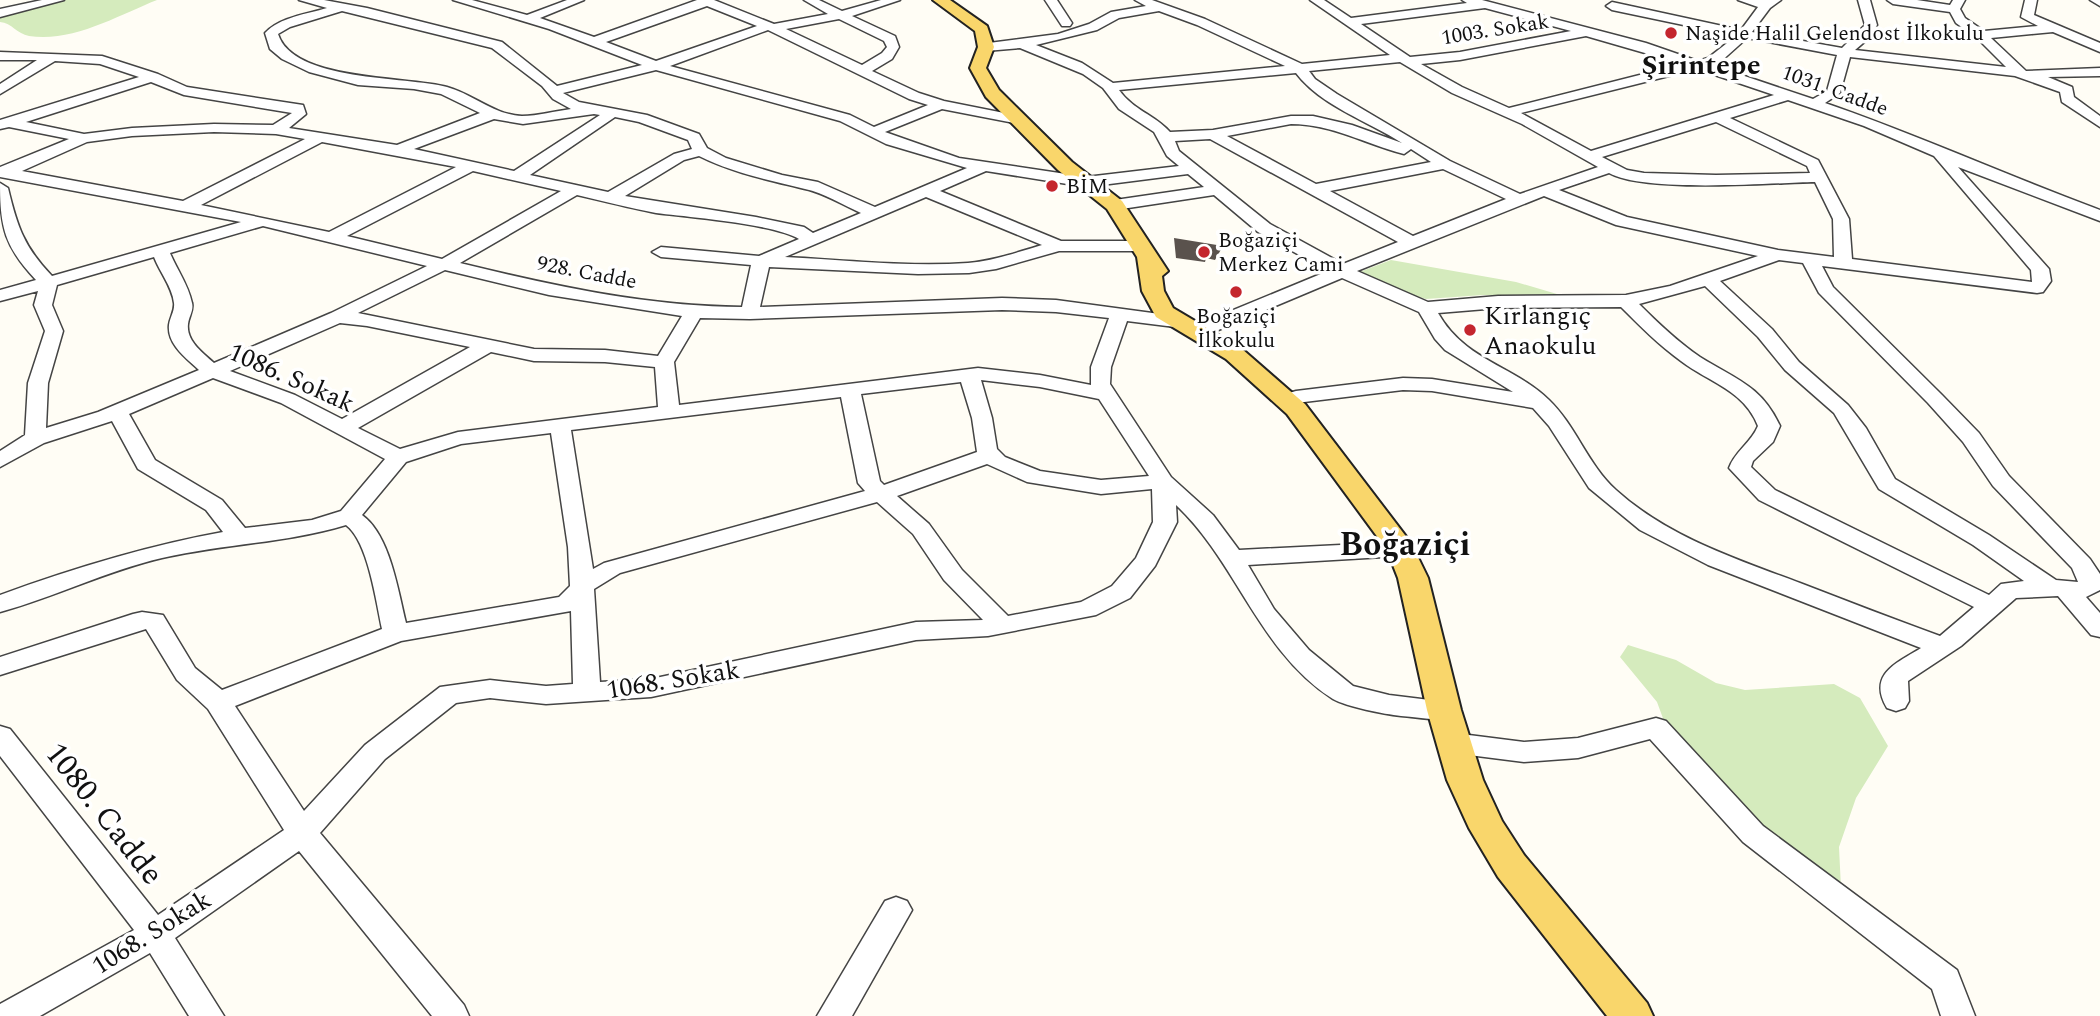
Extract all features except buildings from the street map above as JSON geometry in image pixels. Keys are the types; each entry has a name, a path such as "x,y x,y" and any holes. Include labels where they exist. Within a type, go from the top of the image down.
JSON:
{"main road":[{"path":"940,0 982,29 986,47 978,68 992,93 1065,166 1115,205 1183,310 1257,356 1296,403 1401,549 1423,613 1453,743 1481,816 1511,866 1632,1016"},
{"path":"1145,251 1157,303 1175,321 1234,354 1296,403"},
{"path":"1175,321 1205,325"}],"street":[{"path":"0,13 58,0"},
{"path":"304,0 497,45 558,96 575,106 642,118 694,137 701,151"},
{"path":"374,0 286,24 271,33 275,46 287,56 314,69 358,81 414,85 445,91 493,114 523,120 595,111"},
{"path":"461,0 527,19 656,66 845,118 891,141 957,162 1086,182 1194,169"},
{"path":"527,19 578,0"},
{"path":"810,0 890,39 893,47 887,56 862,71"},
{"path":"553,91 656,66 771,27 841,15 894,0"},
{"path":"1051,0 1066,23"},
{"path":"1141,0 1248,42 1298,68 1310,82 1332,97 1395,131 1445,163 1520,200"},
{"path":"1316,0 1457,90 1508,112 1622,174 1644,178 1716,180 1821,177"},
{"name":"1031. Cadde","path":"1468,0 1525,15 1605,15 1696,64 1869,122 1942,154 2100,216"},
{"path":"1525,15 1537,0"},
{"path":"1744,0 1771,2"},
{"path":"1814,104 1833,93 1844,53 1865,35 1871,25 1864,0"},
{"path":"1893,0 1956,4 1960,20 1981,35 2020,73 2048,80 2067,90 2067,99 2100,123"},
{"path":"2031,0 2027,17 2100,48"},
{"path":"593,42 705,1 771,27 914,96 941,105 1019,120"},
{"path":"1508,112 1713,61 1744,34 1771,2"},
{"path":"1349,22 1487,5"},
{"path":"986,47 1060,37 1093,27 1115,15 1161,7"},
{"path":"1605,15 1744,34 1844,53 1953,68 2020,73 2100,72"},
{"name":"1003. Sokak","path":"1110,87 1160,96 1298,68 1460,56 1605,15"},
{"path":"1981,35 2054,28"},
{"path":"1020,44 1094,74 1110,87 1124,106 1176,136 1213,134 1291,120 1313,120 1348,128 1400,148 1427,153"},
{"path":"0,56 102,60 153,77 184,91 298,108 299,114 276,130"},
{"path":"0,90 53,56"},
{"path":"3,123 153,77"},
{"path":"1589,156 1788,94"},
{"path":"1160,96 1166,120 1176,136 1172,153 1264,228 1342,271 1426,307 1499,302 1626,301 1674,292 1778,255"},
{"path":"873,132 941,105"},
{"path":"518,176 611,113"},
{"path":"399,150 440,132 493,114"},
{"path":"1717,117 1813,163 1842,219 1843,261"},
{"path":"3,123 84,138 146,131 214,128 276,130 322,136 399,150 652,207 798,231 812,240"},
{"path":"1213,134 1412,242"},
{"path":"186,206 322,136"},
{"path":"50,283 23,256 6,214 2,178 84,138"},
{"path":"613,197 679,157 701,151 743,169 812,186 874,212"},
{"path":"1544,190 1622,221 1778,255 1843,261 2037,288 2042,281 2040,269 1942,158 1942,154"},
{"path":"1314,188 1445,163"},
{"path":"333,237 471,166"},
{"path":"761,261 984,166"},
{"path":"1205,325 1544,190 1610,168"},
{"name":"928. Cadde","path":"2,178 186,206 333,237 587,297 694,312 750,313 1002,304 1056,306 1175,321"},
{"path":"0,460 36,438 117,411 338,317 383,292 446,263 576,189"},
{"path":"1115,205 1219,190"},
{"path":"928,192 1058,246 1145,251"},
{"path":"0,296 262,221"},
{"path":"661,253 918,269 969,268 996,264 1058,246"},
{"name":"1086. Sokak","path":"161,252 170,275 177,282 184,306 178,326 183,344 211,371 288,399 398,457"},
{"path":"1809,257 1825,289 1935,399 1970,438 2001,481 2082,564 2090,578 2090,587 2083,590 2010,590 1943,646 1894,677 1896,701"},
{"path":"750,313 761,261"},
{"path":"1707,279 1765,333 1791,366 1841,409 1887,484 2057,588 2100,629"},
{"path":"36,438 34,408 40,363 54,331 43,305 50,283"},
{"path":"1626,301 1659,335 1695,362 1734,383 1757,401 1769,426 1762,442 1743,459 1740,468 1767,495 1990,605"},
{"path":"1426,307 1443,335 1467,356 1524,389 1541,403 1573,444 1587,472 1607,494 1664,536 1713,560 1943,646"},
{"path":"670,410 664,362 694,312"},
{"name":"1068. Sokak","path":"10,1016 155,934 302,833 375,752 449,694 490,688 546,695 651,688 916,631 1003,625 1087,609 1121,592 1147,561 1166,522 1163,481 1100,384 1101,367 1121,314"},
{"path":"338,317 367,320 534,355 606,356 664,362"},
{"path":"344,427 486,346"},
{"path":"0,604 86,572 159,551 239,536 314,527 349,516 398,457 458,438 969,375 1040,381 1106,394"},
{"path":"969,375 982,418 986,450 997,462 1035,477 1101,487 1163,481 1205,520 1232,558 1265,614 1292,646 1344,693 1389,705 1444,710"},
{"path":"1296,403 1404,384 1432,385 1541,403"},
{"path":"850,389 869,483 922,529 953,575 1003,625"},
{"path":"117,411 146,464 214,505 239,536"},
{"path":"560,425 580,547 587,692"},
{"path":"218,702 396,633 565,604 583,585 612,568 880,494 990,455"},
{"path":"349,516 364,527 379,565 396,633"},
{"path":"1232,558 1401,549"},
{"path":"0,666 142,621 155,621 186,674 218,702 302,833 453,1016"},
{"path":"1453,743 1524,752 1578,748 1656,728 1753,834 1945,980 1958,1016"},
{"name":"1080. Cadde","path":"0,736 155,934 207,1016"},
{"path":"834,1016 896,911"}],"green space":[{"path":"66,0 157,0 95,26 62,35 29,36 0,22 0,15"},
{"path":"1391,260 1516,282 1567,297 1483,295 1426,299 1388,288 1357,273"},
{"path":"1628,645 1676,660 1716,683 1745,690 1834,684 1860,698 1888,746 1856,798 1839,847 1841,888 1769,841 1668,732 1657,702 1620,657"}],"place":[{"name":"Naşide Halil Gelendost İlkokulu","path":"1671,33"},
{"name":"BİM","path":"1052,186"},
{"name":"Boğaziçi Merkez Cami","path":"1204,252"},
{"name":"Boğaziçi İlkokulu","path":"1236,292"},
{"name":"Kırlangıç Anaokulu","path":"1470,330"}],"district":[{"name":"Şirintepe","path":"1701,64"},
{"name":"Boğaziçi","path":"1405,543"}]}
